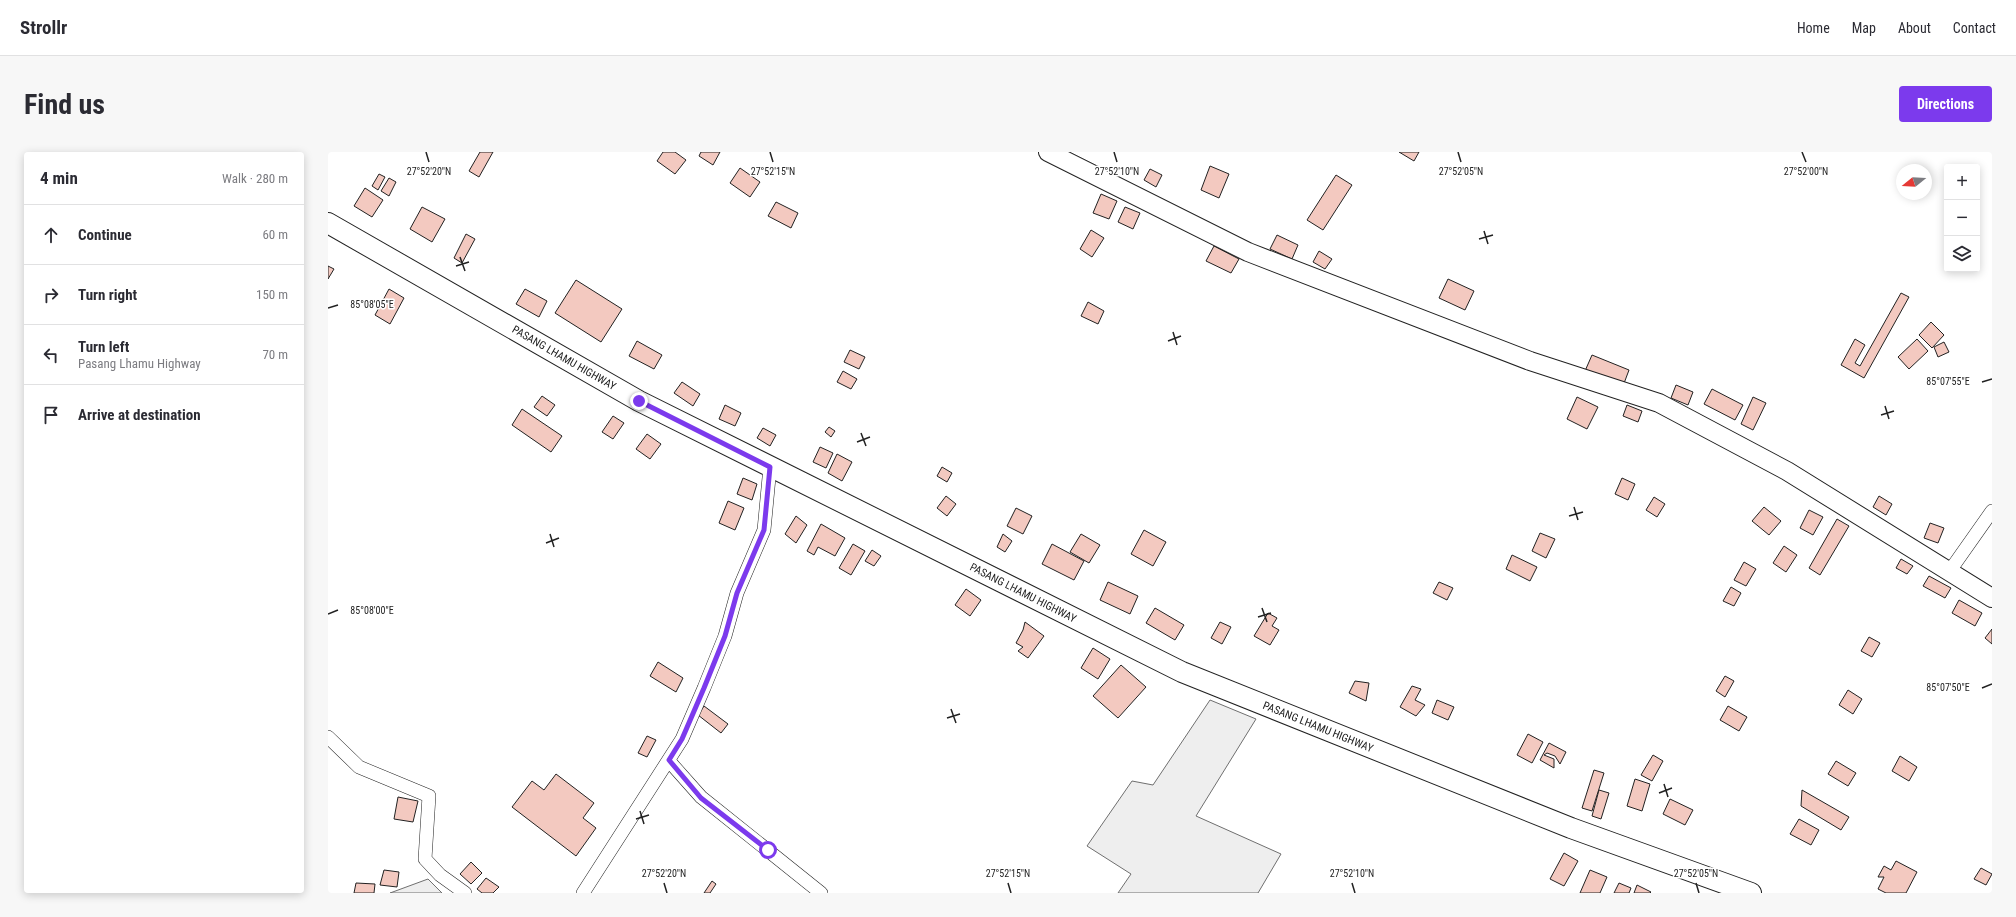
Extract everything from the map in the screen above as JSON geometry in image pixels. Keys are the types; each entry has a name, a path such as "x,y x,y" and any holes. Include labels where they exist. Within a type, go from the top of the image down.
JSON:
{"main road":[{"path":"1048,152 1248,252 1530,361 1659,403 1787,471 1992,598"},
{"name":"PASANG LHAMU HIGHWAY","path":"328,222 639,401 1182,672 1571,828 1751,893"}],"street":[{"path":"583,893 682,739 707,682 725,636 737,593 764,530 770,467"},
{"path":"1949,572 1992,511"},
{"path":"328,737 359,767 429,796 424,859 440,875 465,893"},
{"path":"669,760 701,798 821,893"}],"shaded area":[{"path":"1210,700 1256,719 1196,816 1281,854 1258,893 1118,893 1131,874 1087,846 1132,781 1153,785"},
{"path":"428,879 442,893 390,893"}],"building":[{"path":"480,152 493,152 479,177 469,171"},
{"path":"663,152 675,152 686,160 675,174 657,161"},
{"path":"701,152 720,152 713,165 699,156"},
{"path":"1399,152 1419,152 1414,161"},
{"path":"1210,166 1229,174 1219,198 1201,190"},
{"path":"740,168 760,182 750,197 730,183"},
{"path":"1150,169 1162,175 1156,187 1144,180"},
{"path":"379,174 385,177 378,190 372,186"},
{"path":"1336,175 1352,185 1323,230 1307,220"},
{"path":"389,178 396,182 389,196 381,191"},
{"path":"365,188 383,200 372,217 354,206"},
{"path":"1101,194 1117,201 1109,219 1093,213"},
{"path":"776,202 798,213 791,228 768,216"},
{"path":"422,207 445,219 432,242 410,229"},
{"path":"1125,207 1140,213 1133,229 1118,222"},
{"path":"1091,230 1104,238 1092,257 1080,249"},
{"path":"466,234 475,239 462,263 454,258"},
{"path":"1277,235 1298,245 1292,259 1270,249"},
{"path":"1214,246 1239,259 1231,273 1206,261"},
{"path":"1319,251 1332,259 1325,269 1313,262"},
{"path":"328,266 334,269 328,279"},
{"path":"1448,279 1474,291 1465,310 1439,298"},
{"path":"576,280 622,309 601,342 555,313"},
{"path":"389,289 404,298 390,324 375,315"},
{"path":"525,289 547,301 539,317 516,304"},
{"path":"1901,293 1909,297 1864,378 1841,365 1855,339 1865,345 1855,363 1860,366"},
{"path":"1088,302 1104,311 1098,324 1081,316"},
{"path":"1931,322 1944,335 1932,348 1919,335"},
{"path":"1917,339 1928,351 1909,369 1898,357"},
{"path":"637,341 662,355 654,369 629,356"},
{"path":"1944,342 1949,352 1938,357 1934,347"},
{"path":"850,350 865,357 859,369 844,362"},
{"path":"1592,355 1629,370 1623,386 1585,371"},
{"path":"843,371 857,379 851,389 837,382"},
{"path":"682,382 700,394 693,406 674,393"},
{"path":"1676,385 1693,392 1688,405 1671,398"},
{"path":"1712,389 1743,405 1735,420 1704,404"},
{"path":"542,396 555,405 547,416 534,407"},
{"path":"1577,397 1598,407 1587,429 1567,419"},
{"path":"1753,397 1766,403 1753,430 1741,424"},
{"path":"725,405 741,413 735,426 719,419"},
{"path":"1627,405 1642,411 1638,422 1623,416"},
{"path":"522,409 562,436 551,452 512,425"},
{"path":"613,416 624,423 613,439 602,432"},
{"path":"829,427 835,431 831,437 825,432"},
{"path":"763,428 776,435 770,446 757,438"},
{"path":"647,434 661,444 650,459 636,449"},
{"path":"820,447 833,453 826,468 813,462"},
{"path":"837,454 852,462 842,481 828,473"},
{"path":"942,467 952,473 947,482 937,476"},
{"path":"743,478 757,484 752,500 737,494"},
{"path":"1622,478 1635,484 1628,500 1615,494"},
{"path":"946,496 956,504 947,516 937,508"},
{"path":"1879,496 1892,504 1886,515 1873,507"},
{"path":"1654,497 1665,504 1657,517 1646,510"},
{"path":"728,501 744,508 735,530 719,523"},
{"path":"1764,507 1781,521 1769,535 1752,521"},
{"path":"1016,508 1032,516 1023,534 1007,526"},
{"path":"1809,510 1823,517 1813,535 1800,528"},
{"path":"796,516 807,525 796,543 785,534"},
{"path":"1837,519 1849,526 1820,575 1809,568"},
{"path":"1930,523 1944,528 1938,543 1924,538"},
{"path":"821,524 845,538 835,556 818,547 814,555 807,551"},
{"path":"1144,530 1166,542 1153,566 1131,554"},
{"path":"1540,533 1555,539 1546,558 1532,551"},
{"path":"1003,534 1012,541 1005,552 997,547"},
{"path":"1081,534 1100,545 1089,563 1070,552"},
{"path":"853,544 865,551 851,575 839,568"},
{"path":"1052,544 1084,561 1074,580 1042,564"},
{"path":"1784,546 1797,555 1786,572 1773,563"},
{"path":"872,550 881,556 874,566 865,561"},
{"path":"1512,555 1537,567 1530,581 1506,569"},
{"path":"1901,559 1913,566 1907,574 1896,568"},
{"path":"1744,562 1756,569 1746,586 1734,580"},
{"path":"1929,576 1951,588 1945,598 1923,586"},
{"path":"1108,582 1138,596 1130,614 1100,600"},
{"path":"1439,582 1453,588 1447,600 1433,593"},
{"path":"1731,587 1741,593 1734,606 1723,601"},
{"path":"966,589 981,600 970,616 955,605"},
{"path":"1959,600 1982,613 1975,626 1952,613"},
{"path":"1155,608 1184,625 1175,640 1146,623"},
{"path":"1268,613 1277,618 1272,626 1279,630 1270,645 1254,636"},
{"path":"1025,622 1044,636 1028,658 1018,651 1023,647 1016,643 1023,630"},
{"path":"1220,622 1231,627 1222,644 1211,638"},
{"path":"1992,629 1992,644 1985,638"},
{"path":"1869,637 1880,643 1872,657 1861,651"},
{"path":"1093,648 1110,659 1098,679 1081,668"},
{"path":"658,662 683,678 676,692 650,676"},
{"path":"1121,665 1146,687 1118,718 1093,696"},
{"path":"1725,676 1734,681 1725,697 1716,691"},
{"path":"1355,681 1369,683 1366,701 1349,693"},
{"path":"1412,686 1421,689 1415,700 1425,705 1416,716 1400,707"},
{"path":"1848,690 1862,699 1853,714 1839,705"},
{"path":"1437,700 1454,707 1448,720 1432,713"},
{"path":"704,706 728,724 721,733 698,715"},
{"path":"1728,706 1747,717 1739,731 1720,720"},
{"path":"1528,734 1543,742 1532,763 1517,755"},
{"path":"647,736 656,740 647,757 638,753"},
{"path":"1549,743 1566,752 1560,764 1555,756 1547,753 1544,755 1554,759 1554,768 1540,760"},
{"path":"1653,755 1663,761 1652,781 1641,775"},
{"path":"1900,756 1917,767 1909,781 1892,771"},
{"path":"1836,761 1856,773 1848,786 1828,774"},
{"path":"1594,770 1604,773 1592,811 1582,808"},
{"path":"556,774 594,803 583,818 596,828 576,856 512,807 532,781 544,790"},
{"path":"1635,779 1650,784 1642,811 1627,806"},
{"path":"1599,790 1609,793 1601,819 1592,816"},
{"path":"1802,790 1849,817 1841,830 1801,806"},
{"path":"398,797 418,801 413,822 394,819"},
{"path":"1670,799 1693,810 1685,825 1663,814"},
{"path":"1799,819 1819,830 1811,845 1790,834"},
{"path":"1564,853 1578,861 1564,886 1550,879"},
{"path":"1896,861 1917,872 1906,893 1886,893 1878,889 1884,877 1878,877 1884,866 1891,870"},
{"path":"471,862 482,873 471,884 460,874"},
{"path":"1981,868 1992,874 1986,885 1974,879"},
{"path":"384,870 399,872 397,887 380,885"},
{"path":"1590,870 1607,877 1600,893 1580,893"},
{"path":"486,878 499,887 493,893 482,893 477,889"},
{"path":"712,881 716,884 710,893 704,893"},
{"path":"356,883 375,884 374,893 354,893"},
{"path":"1619,883 1631,888 1629,893 1614,893"},
{"path":"1637,885 1651,892 1634,893"}],"route":[{"path":"639,401 770,467 764,530 737,593 725,636 704,688 682,739 669,760 701,798 768,850"}]}
